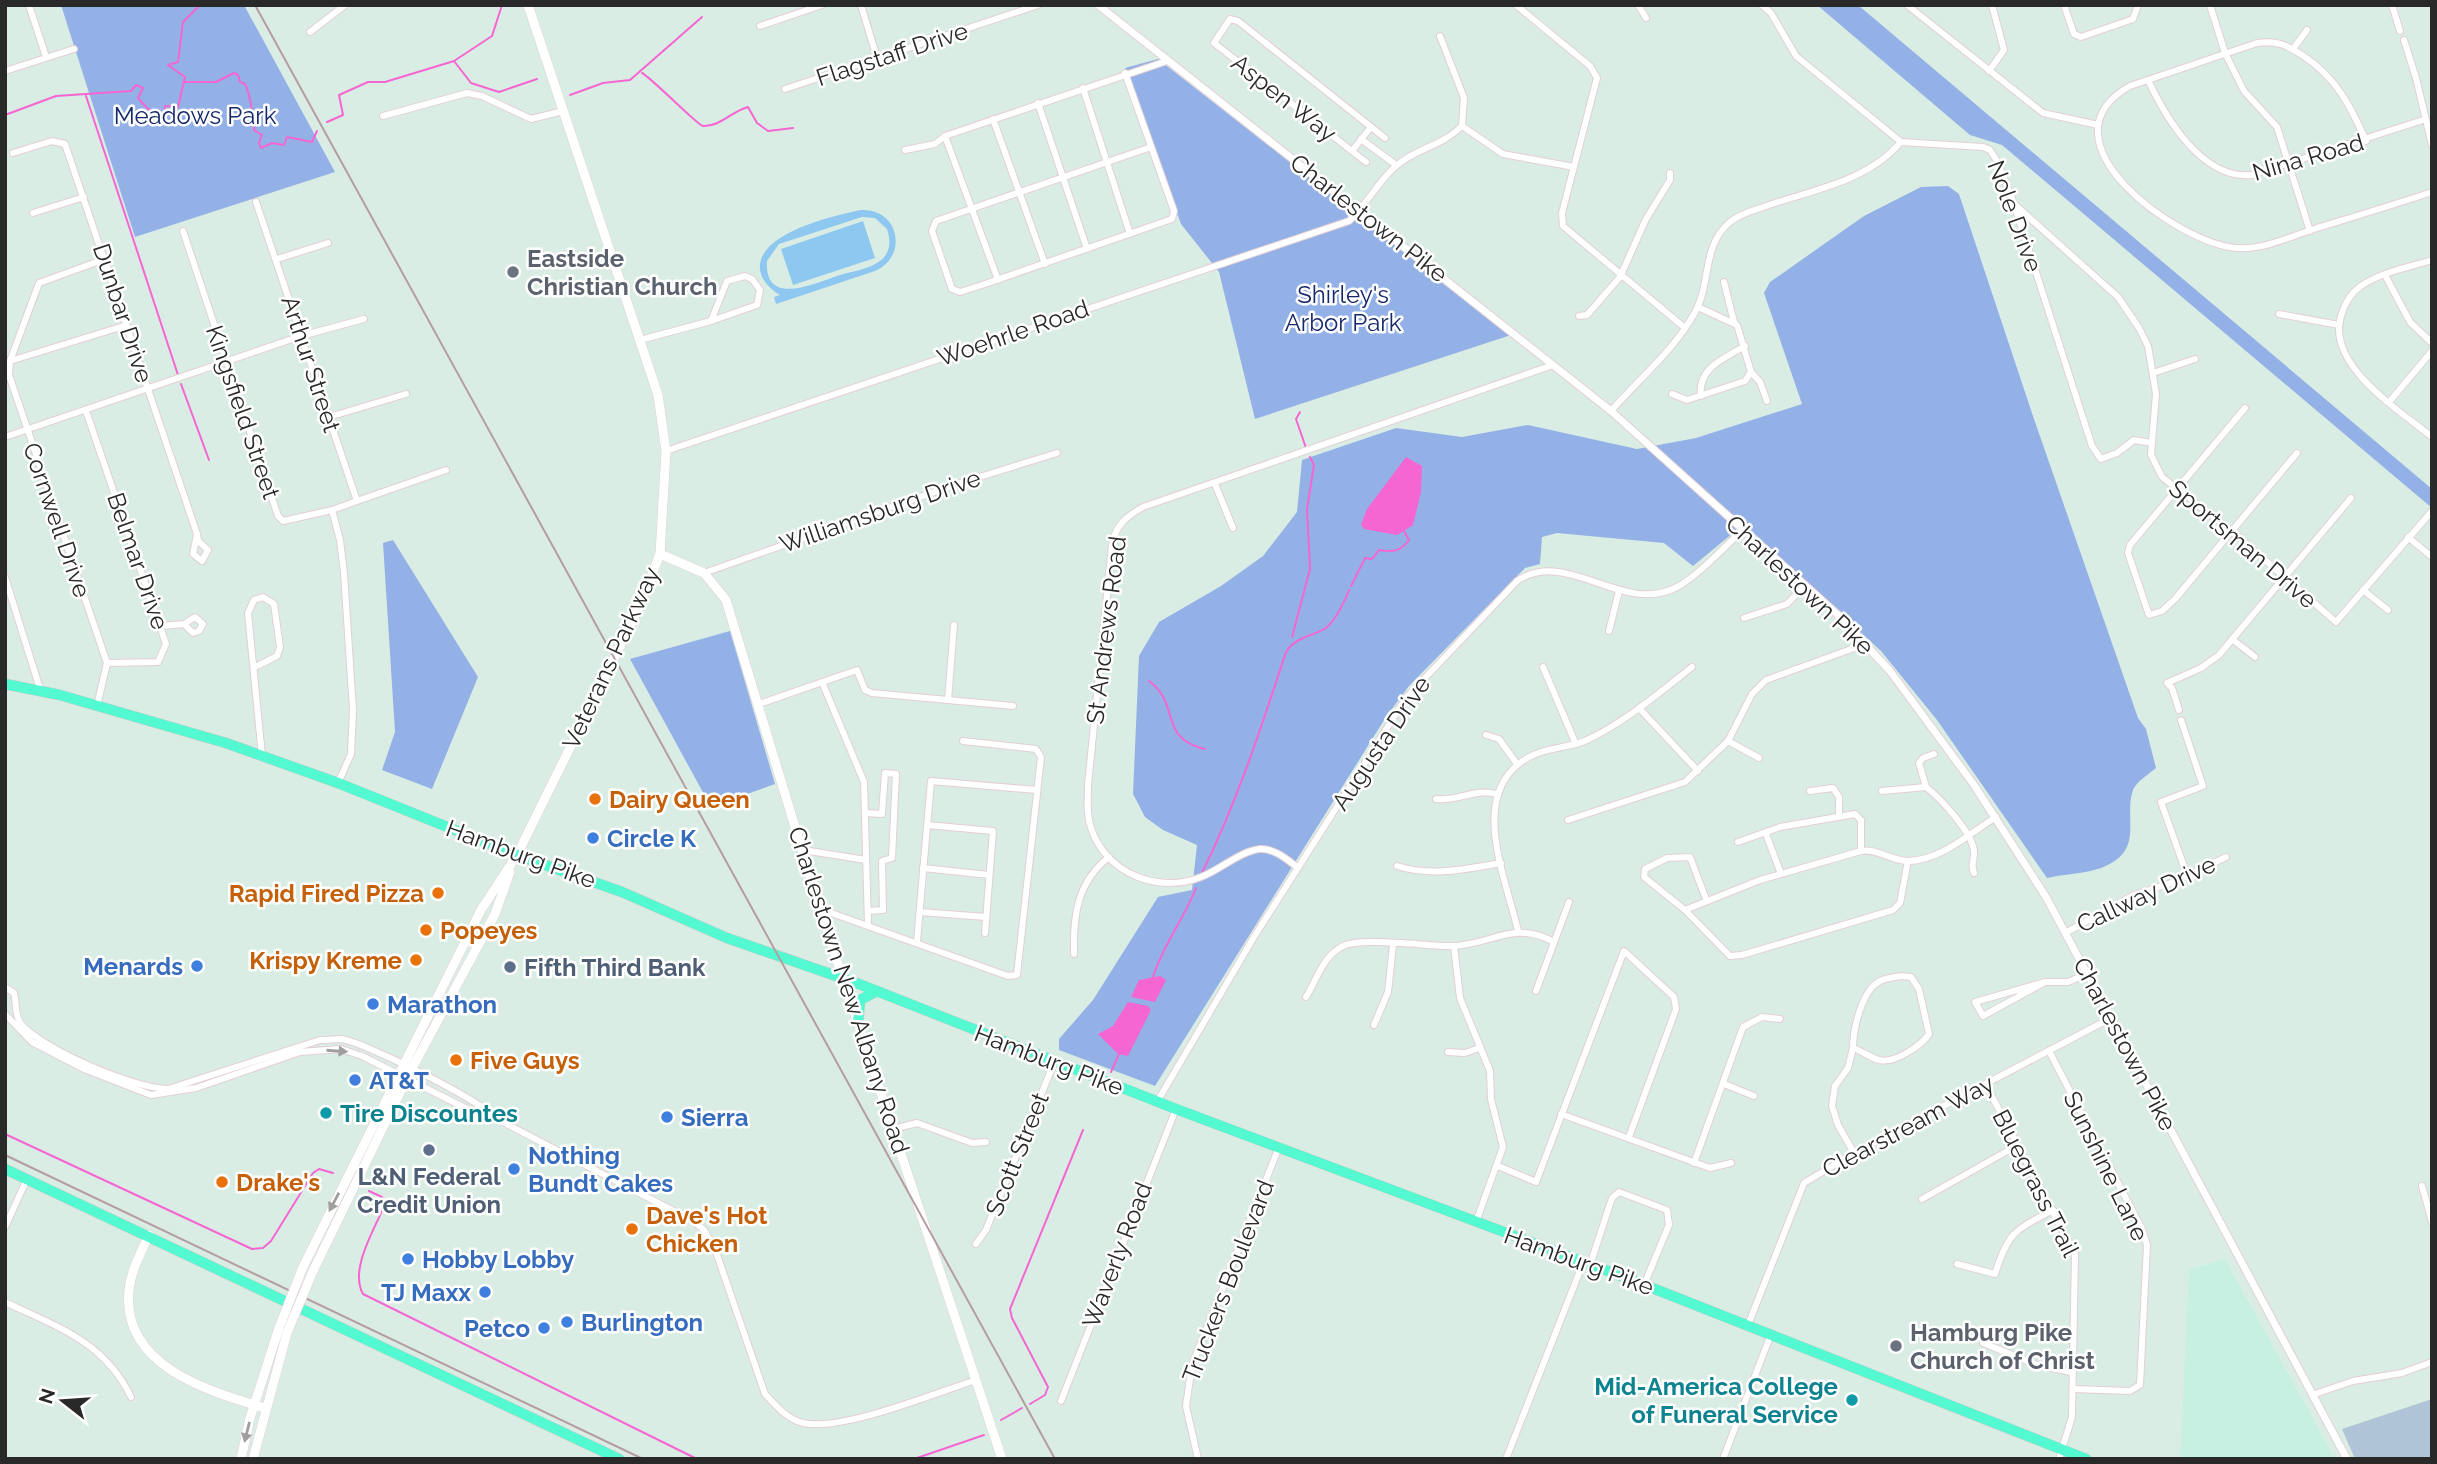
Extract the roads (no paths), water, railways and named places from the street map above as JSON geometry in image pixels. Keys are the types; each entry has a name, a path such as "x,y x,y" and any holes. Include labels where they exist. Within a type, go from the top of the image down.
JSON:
{"main road":[{"path":"528,5 658,395 666,451"},
{"name":"Veterans Parkway","path":"405,1073 495,914 517,855 638,610 660,554 666,451"},
{"name":"Charlestown New Albany Road","path":"660,554 704,573 726,600 820,909 1002,1459"},
{"name":"Hamburg Pike","path":"5,684 40,690 97,706 262,756 338,783 517,855 622,892 727,937 877,991 1054,1063 1280,1146 1748,1325 2061,1455 2086,1459"},
{"name":"Veterans Parkway","path":"241,1459 254,1405 308,1269 405,1073 481,910 517,855"},
{"path":"858,1023 860,1000 877,991"},
{"path":"5,1169 149,1234 618,1459"},
{"path":"149,1234 129,1290 132,1324 141,1345 162,1366 265,1408"},
{"name":"Veterans Parkway","path":"253,1459 283,1330"}],"street":[{"path":"29,5 46,57"},
{"path":"310,32 345,5"},
{"path":"760,26 822,5"},
{"path":"860,5 877,58"},
{"name":"Flagstaff Drive","path":"785,89 1038,5"},
{"name":"Charlestown Pike","path":"1098,5 1611,411 1805,585 1865,644 1919,708 1996,817 2067,932 2110,1018 2347,1459"},
{"path":"1516,5 1590,66 1597,78 1562,212 1563,226 1620,277 1685,328"},
{"path":"1638,5 1646,18"},
{"path":"1611,411 1685,328 1698,307 1710,251 1716,238 1729,222 1744,214 1867,172 1885,161 1901,142 1796,56 1771,13 1762,5"},
{"path":"1907,5 2043,113 2098,125"},
{"path":"1989,71 2004,50 1992,5"},
{"path":"2064,5 2074,34 2081,37 2133,19 2138,5"},
{"path":"2210,5 2225,53 2244,91 2274,121 2310,231"},
{"path":"2392,5 2400,31"},
{"name":"Aspen Way","path":"1366,162 1214,43 1230,19 1238,21 1385,138"},
{"path":"2292,49 2307,30"},
{"path":"1359,212 1377,185 1395,166 1408,157 1439,145 1462,126 1464,99 1440,36"},
{"path":"2404,40 2432,145"},
{"path":"2367,141 2344,94 2331,76 2288,44 2272,41 2225,53 2130,86 2114,97 2098,125 2102,155 2119,179 2171,222 2202,240 2218,245 2249,248 2432,192"},
{"path":"5,71 74,49"},
{"path":"905,150 935,144 946,136 1038,103 1167,61"},
{"path":"1125,73 1151,146 1174,216 1170,220 998,280 960,292 951,287 932,227 936,221 1151,146"},
{"name":"Nina Road","path":"2148,80 2173,128 2224,172 2252,175 2367,141 2426,119"},
{"path":"1083,88 1130,234"},
{"path":"383,116 467,93 482,96 531,119 563,111"},
{"path":"1038,103 1087,249"},
{"path":"993,120 1045,264"},
{"path":"1462,126 1503,154 1574,167"},
{"name":"Aspen Way","path":"1352,151 1371,127"},
{"path":"946,136 998,280"},
{"name":"Aspen Way","path":"1360,140 1395,166"},
{"name":"Dunbar Drive","path":"13,153 52,141 63,141 197,534"},
{"name":"Nole Drive","path":"1901,142 1970,146 1990,150 2014,204 2092,446 2101,459 2117,453 2129,441 2152,443"},
{"path":"1578,316 1587,315 1620,277 1646,219 1670,180 1670,173"},
{"path":"33,213 84,197"},
{"name":"Arthur Street","path":"256,202 357,501"},
{"name":"Sportsman Drive","path":"2014,204 2118,297 2148,346 2153,373 2156,423 2152,443 2154,465 2175,489 2233,532 2336,622 2432,511"},
{"name":"Woehrle Road","path":"666,451 1349,221 1359,212"},
{"name":"Kingsfield Street","path":"183,231 278,516 282,521 332,510"},
{"path":"277,259 328,243"},
{"name":"Cornwell Drive","path":"105,260 38,283 10,361 9,375 107,663"},
{"path":"2432,260 2385,275 2354,293 2339,325 2338,337 2349,363 2432,437"},
{"path":"2385,275 2410,322 2432,343"},
{"path":"640,340 711,321 753,308 760,298 758,286 745,276 727,281 711,321"},
{"path":"1724,282 1751,372 1760,382 1767,401"},
{"path":"1698,307 1734,322"},
{"path":"2279,314 2339,325"},
{"path":"5,437 302,336 364,319"},
{"path":"10,361 127,325"},
{"path":"1701,396 1703,376 1708,370 1745,346"},
{"path":"2390,401 2432,351"},
{"path":"2153,373 2195,359"},
{"name":"St Andrews Road","path":"1298,868 1275,853 1260,849 1203,876 1164,884 1139,878 1110,857 1089,825 1088,785 1114,534 1123,520 1143,507 1553,365"},
{"path":"1672,394 1687,400 1745,381 1751,372"},
{"path":"329,417 406,394"},
{"path":"2245,408 2130,545 2129,553 2150,615 2162,611 2175,600 2297,453"},
{"name":"Belmar Drive","path":"86,411 166,644 158,662 107,663"},
{"name":"Williamsburg Drive","path":"704,573 933,492 1057,453"},
{"path":"338,783 351,754 353,710 344,573 340,540 332,510 446,470"},
{"path":"1215,484 1233,528"},
{"path":"2179,710 2172,688 2167,683 2210,662 2351,498"},
{"name":"Augusta Drive","path":"1157,1102 1199,1028 1406,698 1517,581 1528,573 1551,570 1619,591 1648,594 1677,587 1742,531"},
{"path":"2408,537 2432,557"},
{"path":"5,576 40,690"},
{"path":"1744,618 1787,604 1805,585"},
{"path":"2363,590 2388,610"},
{"path":"1609,631 1619,591"},
{"path":"255,667 277,656 281,647 274,604 263,597 254,600 248,613 262,756"},
{"path":"161,626 184,624"},
{"path":"948,700 954,625"},
{"path":"2232,639 2255,657"},
{"path":"1568,820 1673,787 1698,771 1728,741 1752,694 1766,680 1865,644"},
{"path":"97,706 107,663"},
{"path":"1543,667 1575,742"},
{"path":"1518,931 1501,863 1495,825 1496,794 1517,764 1533,755 1587,740 1639,708 1692,667"},
{"path":"759,704 858,670 869,692 1013,706"},
{"path":"822,682 864,782 868,925"},
{"path":"1639,708 1698,771"},
{"path":"2181,719 2203,786 2161,802 2187,875"},
{"path":"1486,734 1499,739 1517,764"},
{"path":"820,909 917,941 1008,976 1017,975 1041,757 1036,750 963,741"},
{"path":"1728,741 1759,758"},
{"path":"1934,754 1919,762 1926,787 1953,814 1966,836 1974,852 1971,862 1975,873"},
{"path":"865,813 882,814 885,773 896,774 891,858 882,861 883,909 868,911"},
{"path":"917,941 931,781 1037,790"},
{"path":"1882,791 1926,787"},
{"path":"1810,791 1833,788 1839,797 1839,816"},
{"path":"1436,799 1447,801 1482,791 1496,794"},
{"path":"1738,842 1780,827 1855,814 1861,820 1861,851"},
{"path":"1685,910 1781,874 1861,851 1870,849 1908,861 1940,852 1996,817"},
{"path":"927,825 993,831 985,933"},
{"path":"1766,834 1781,874"},
{"path":"803,850 866,860"},
{"path":"1074,954 1075,910 1091,873 1110,857"},
{"path":"1706,900 1690,857 1667,858 1645,869 1644,877 1685,910 1730,956 1742,955 1893,910 1903,895 1908,861"},
{"name":"Callway Drive","path":"2067,932 2134,895 2226,857"},
{"path":"1397,866 1419,872 1443,873 1501,863"},
{"path":"923,868 989,875"},
{"path":"1536,992 1569,902"},
{"path":"919,912 986,917"},
{"path":"1306,998 1327,959 1348,943 1454,946 1518,931 1540,935 1554,942"},
{"path":"1374,1025 1388,992 1393,945"},
{"path":"1454,946 1460,998 1490,1071 1491,1099 1503,1147 1476,1223"},
{"path":"1498,1166 1536,1182 1624,951 1674,997 1676,1009 1629,1137"},
{"path":"2045,982 1983,1016 1975,1002 2045,982 2068,982 2087,974"},
{"path":"1853,1048 1879,1060 1888,1061 1925,1041 1929,1028 1917,983 1911,976 1883,980 1870,989 1855,1027 1848,1068 1835,1086 1832,1106 1838,1125 1854,1153"},
{"path":"5,987 14,993 20,1022 35,1037 131,1083 150,1089 178,1086 320,1040 342,1039 485,1118 493,1116"},
{"path":"15,1004 5,1013 32,1042 84,1069 151,1095 196,1088 300,1052 341,1049 465,1096 489,1110 493,1116 662,1204 704,1230 715,1249 765,1394 781,1411 800,1422 819,1426 844,1423 976,1380"},
{"path":"1694,1163 1743,1027 1762,1017 1780,1019"},
{"name":"Clearstream Way","path":"1748,1325 1804,1183 1854,1153 2110,1018"},
{"path":"1448,1052 1465,1053 1479,1048"},
{"name":"Sunshine Lane","path":"2049,1051 2142,1229 2147,1245 2140,1385 2130,1391 2074,1389"},
{"name":"Scott Street","path":"976,1244 986,1230 1054,1063"},
{"path":"1724,1084 1754,1096"},
{"name":"Bluegrass Trail","path":"1986,1085 2053,1210 2075,1254 2078,1266 2072,1372 2074,1389 2070,1426 2061,1455"},
{"name":"Waverly Road","path":"1061,1401 1176,1109"},
{"path":"1561,1114 1710,1168 1731,1163"},
{"path":"893,1129 917,1123 972,1143 986,1142"},
{"path":"1922,1199 2018,1145"},
{"name":"Truckers Boulevard","path":"1198,1459 1186,1406 1192,1365 1280,1146"},
{"path":"5,1227 27,1179"},
{"path":"2422,1186 2432,1222"},
{"path":"1506,1459 1612,1198 1619,1192 1667,1210 1669,1225 1644,1285"},
{"path":"1957,1264 1995,1274 2005,1243 2012,1235 2053,1210"},
{"path":"5,1302 89,1342 106,1360 131,1397"},
{"path":"1723,1459 1771,1334"},
{"path":"1983,1343 2038,1365 2072,1372"},
{"path":"2312,1395 2353,1381 2402,1373 2432,1362"}],"waterway":[{"path":"5,115 56,96 131,91 136,85 143,88 138,98 148,109 164,115 165,106 178,107 185,77 168,65 178,62 183,22 200,5"},
{"path":"327,122 343,115 339,95 368,82 385,82 454,61 492,36 502,5"},
{"path":"570,95 603,83 630,80 702,17"},
{"path":"454,61 471,83 499,92 537,79"},
{"path":"183,82 216,82 234,73 238,75 248,93 254,130 262,135 259,143 261,148 272,143 284,145 287,137 312,142 317,131"},
{"path":"642,73 703,126 715,124 748,107 757,123 768,131 793,128"},
{"path":"86,96 178,375"},
{"path":"181,384 209,460"},
{"path":"1300,412 1296,419 1306,448"},
{"path":"1292,637 1310,569 1307,509 1314,465 1310,457"},
{"path":"1351,586 1365,558 1372,559 1379,550 1396,550 1406,544 1409,540 1404,531"},
{"path":"1202,873 1237,792 1288,649 1327,627 1340,610 1349,590"},
{"path":"1149,681 1165,700 1175,729 1181,737 1190,744 1205,749"},
{"path":"1153,977 1196,888"},
{"path":"1111,1072 1119,1054"},
{"path":"1030,1404 1045,1395 1048,1387 1012,1318 1010,1309 1083,1130"},
{"path":"5,1134 252,1249 263,1248 271,1241 313,1173 319,1169 333,1173"},
{"path":"369,1191 382,1197 385,1204 361,1261 359,1273 363,1294 697,1459"},
{"path":"1001,1420 1022,1408"},
{"path":"914,1459 984,1435"}],"railway":[{"path":"255,5 1055,1459"},
{"path":"5,1155 643,1459"}],"place":[{"name":"Eastside Christian Church","path":"513,272"},
{"name":"Dairy Queen","path":"595,799"},
{"name":"Circle K","path":"593,838"},
{"name":"Rapid Fired Pizza","path":"438,893"},
{"name":"Popeyes","path":"426,930"},
{"name":"Krispy Kreme","path":"416,960"},
{"name":"Menards","path":"197,966"},
{"name":"Fifth Third Bank","path":"510,967"},
{"name":"Marathon","path":"373,1004"},
{"name":"Five Guys","path":"456,1060"},
{"name":"AT&T","path":"355,1080"},
{"name":"Tire Discountes","path":"326,1113"},
{"name":"Sierra","path":"667,1117"},
{"name":"L&N Federal Credit Union","path":"429,1150"},
{"name":"Nothing Bundt Cakes","path":"514,1169"},
{"name":"Drake's","path":"222,1182"},
{"name":"Dave's Hot Chicken","path":"632,1229"},
{"name":"Hobby Lobby","path":"408,1259"},
{"name":"TJ Maxx","path":"485,1292"},
{"name":"Burlington","path":"567,1322"},
{"name":"Petco","path":"544,1328"},
{"name":"Hamburg Pike Church of Christ","path":"1896,1346"},
{"name":"Mid-America College of Funeral Service","path":"1852,1400"}],"park label":[{"name":"Meadows Park","path":"195,115"},
{"name":"Shirley's Arbor Park","path":"1343,308"}]}
